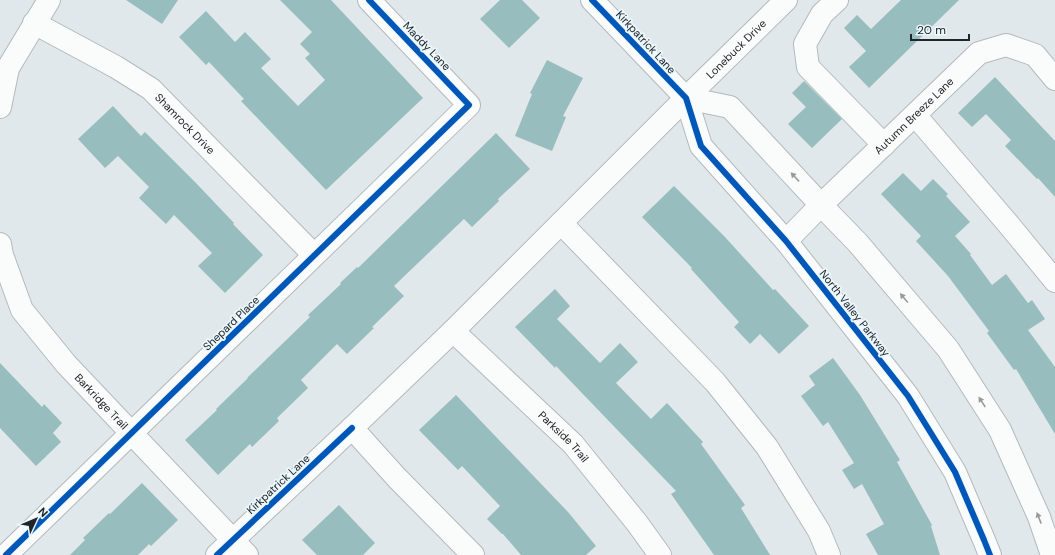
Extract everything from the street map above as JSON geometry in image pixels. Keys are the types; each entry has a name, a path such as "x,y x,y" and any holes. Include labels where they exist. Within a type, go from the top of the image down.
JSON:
{"street":[{"path":"0,107 8,68 49,0"},
{"name":"Maddy Lane","path":"370,0 469,105"},
{"name":"Kirkpatrick Lane","path":"217,555 240,548 352,428 453,331 686,98 592,0"},
{"name":"Lonebuck Drive","path":"686,98 786,0"},
{"path":"837,0 822,14 805,44 808,67 884,145"},
{"name":"Shamrock Drive","path":"34,23 116,66 150,89 314,255"},
{"name":"Autumn Breeze Lane","path":"786,241 821,205 979,53 1006,45 1035,56 1055,79"},
{"path":"686,98 730,107 857,242 948,349 1000,430 1038,517 1052,555"},
{"name":"North Valley Parkway","path":"686,98 701,146 786,241 908,396 954,472 990,555"},
{"name":"Shepard Place","path":"6,555 469,105"},
{"path":"915,115 1055,281"},
{"path":"561,223 715,382 767,447 819,531 829,555"},
{"name":"Barkridge Trail","path":"0,244 2,255 22,310 66,364 240,548"},
{"name":"Parkside Trail","path":"453,331 573,444 637,523 660,555"},
{"path":"352,428 397,478 473,555"}],"building":[{"path":"126,0 178,0 162,24"},
{"path":"280,0 331,0 423,98 326,190 241,101 244,99 209,62 206,65 179,37 206,11 235,42 245,32 271,59 261,68 298,106 325,80 305,58 310,54 300,44 312,32"},
{"path":"500,0 522,0 540,18 509,48 480,19"},
{"path":"901,0 959,0 869,88 849,67 866,51 844,28 857,15 871,29"},
{"path":"547,60 583,78 563,116 566,117 552,151 515,136 532,94 530,93"},
{"path":"995,77 1055,141 1055,197 1005,146 1011,140 986,114 972,127 958,113"},
{"path":"804,81 842,119 812,148 788,124 806,107 792,93"},
{"path":"113,106 141,136 145,132 196,183 263,255 225,293 198,266 212,253 174,215 166,224 139,198 149,187 118,156 105,168 78,139"},
{"path":"496,133 530,169 498,199 499,201 472,227 464,219 394,286 404,296 347,354 337,344 301,380 308,388 277,418 279,421 252,447 250,444 218,475 185,440 310,317 308,315 341,284 340,283 357,267 358,268"},
{"path":"903,173 921,191 933,179 948,194 946,196 970,222 955,236 971,254 970,255 992,285 1006,274 1028,303 1032,300 1045,319 1028,330 1055,367 1055,434 1016,369 1014,370 987,333 989,331 948,276 916,241 921,236 881,194"},
{"path":"674,186 725,237 773,290 775,289 809,326 779,354 760,334 750,344 734,327 739,322 691,269 692,268 642,217"},
{"path":"555,289 570,306 557,319 600,363 620,343 638,362 616,383 651,419 667,403 703,442 701,444 745,505 741,508 770,555 714,555 671,494 676,491 556,366 555,368 515,327"},
{"path":"833,358 860,395 900,460 897,462 932,525 931,526 940,555 878,555 866,534 884,524 862,484 854,489 842,470 854,463 828,422 823,426 801,396 815,385 809,376"},
{"path":"0,363 42,407 44,404 62,423 53,433 61,442 36,466 0,428"},
{"path":"456,395 568,512 596,546 586,555 521,555 503,534 487,519 500,506 462,466 458,470 419,430"},
{"path":"142,483 178,520 151,546 149,544 138,555 70,555 85,540 83,538"},
{"path":"339,505 375,543 363,555 317,555 302,540"}],"cycle path":[{"path":"6,555 469,105 369,0"},
{"path":"592,0 686,98 701,146 786,241 908,396 955,472 990,555"},
{"path":"217,555 352,428"}]}
